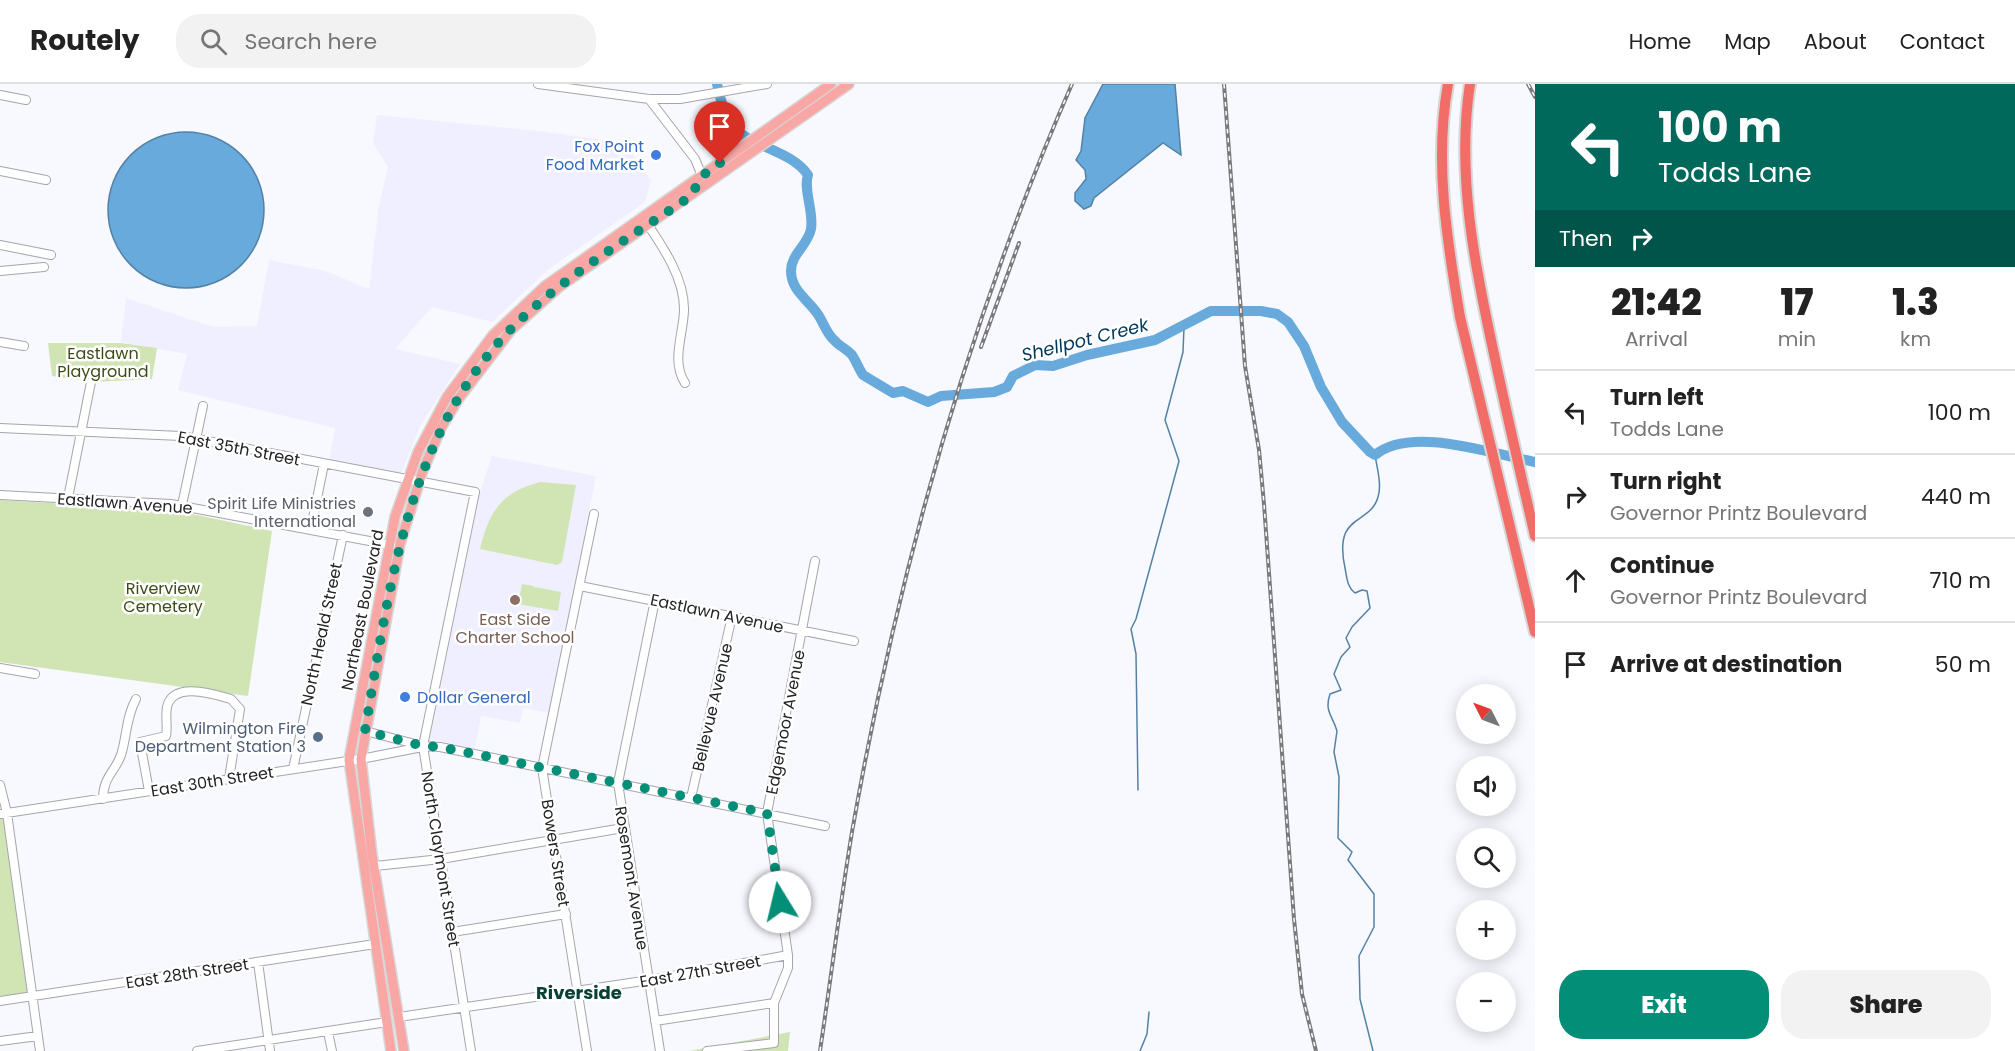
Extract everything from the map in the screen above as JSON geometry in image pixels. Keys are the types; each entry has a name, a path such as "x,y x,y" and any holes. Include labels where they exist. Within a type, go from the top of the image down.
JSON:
{"highway":[{"path":"1448,84 1443,118 1442,169 1451,266 1460,317 1535,632"},
{"path":"1470,84 1467,126 1467,202 1480,293 1535,536"}],"main road":[{"path":"395,544 438,434 480,367 511,330 559,287 646,221 659,207 831,84"},
{"path":"404,1051 361,759 395,544 410,491 407,480 421,444 447,397 493,335 544,287 646,221 691,196 849,84"},
{"path":"691,196 702,176"},
{"name":"Northeast Boulevard","path":"391,1051 349,760 395,544"},
{"path":"375,944 382,950 388,988 396,1005"}],"street":[{"path":"538,84 649,99 680,99 766,84"},
{"path":"0,95 26,100"},
{"path":"649,99 695,159 702,176"},
{"path":"0,171 46,180"},
{"path":"646,221 663,247 681,293 684,309 678,371 685,383"},
{"path":"0,246 51,255"},
{"path":"0,271 44,267"},
{"path":"0,342 24,346"},
{"path":"68,498 92,382"},
{"path":"182,505 203,406"},
{"name":"East 35th Street","path":"0,428 81,430 196,439 475,492"},
{"path":"312,528 324,464"},
{"name":"North Claymont Street","path":"471,1051 423,746 475,492"},
{"name":"Eastlawn Avenue","path":"0,495 182,505 395,544"},
{"name":"Bowers Street","path":"587,1051 542,768 594,514"},
{"name":"North Heald Street","path":"292,769 343,535"},
{"name":"Edgemoor Avenue","path":"788,955 767,813 815,561"},
{"name":"Eastlawn Avenue","path":"580,586 854,641"},
{"name":"Rosemont Avenue","path":"655,600 618,783 623,828 660,1051"},
{"name":"Bellevue Avenue","path":"691,798 732,616"},
{"path":"0,668 35,674"},
{"path":"148,791 140,742 166,736 169,702 173,695 183,691 231,699 240,709 229,778"},
{"path":"103,799 107,776 120,757 129,712 136,699"},
{"path":"365,731 423,746 440,747 825,826"},
{"name":"East 30th Street","path":"4,814 361,759 423,746"},
{"path":"0,785 40,1051"},
{"path":"375,866 441,859 623,828"},
{"path":"452,932 566,914"},
{"name":"East 28th Street","path":"0,1001 375,944"},
{"path":"707,1051 774,1043 774,1003 788,968 788,955"},
{"name":"East 27th Street","path":"399,1017 650,980 788,955"},
{"path":"258,962 270,1051"},
{"path":"656,1021 774,1003"},
{"path":"196,1051 387,1022"},
{"path":"328,1032 332,1051"},
{"path":"0,1041 38,1036"}],"shaded area":[{"path":"377,115 538,131 625,143 651,181 645,202 549,269 492,322 432,307 395,349 460,364 420,426 401,474 329,461 335,428 178,390 187,354 121,342 126,298 213,327 257,326 269,260 326,271 369,289 379,205 388,167 373,143"},
{"name":"East Side Charter School","path":"492,456 596,476 549,713 523,708 520,723 481,716 475,749 430,739 480,492"}],"green space":[{"name":"Eastlawn Playground","path":"48,343 121,343 157,348 152,379 93,382 52,376"},
{"path":"540,482 576,485 562,562 557,565 480,549 488,524 499,505 516,491"},
{"name":"Riverview Cemetery","path":"0,500 173,510 272,531 248,696 0,662"},
{"path":"522,584 534,586 534,589 535,587 561,592 558,611 518,604"},
{"path":"7,813 32,997 0,1002 0,814"},
{"path":"790,1032 788,1051 689,1051"}],"water":[{"path":"1103,84 1175,84 1181,155 1163,143 1094,198 1091,206 1084,209 1075,201 1075,193 1086,179 1085,170 1076,160 1081,151 1085,118"},
{"path":"186,132 216,138 241,155 258,180 264,210 258,240 241,265 216,282 186,288 156,282 131,265 114,240 108,210 114,180 131,155 156,138"}],"waterway":[{"name":"Shellpot Creek","path":"717,84 726,115 738,132 791,159 808,175 807,187 812,222 807,240 792,265 794,284 817,313 831,337 852,355 863,375 893,393 903,391 928,402 941,396 994,392 1007,387 1013,376 1035,365 1053,366 1087,355 1155,340 1211,311 1261,311 1277,314 1288,322 1304,346 1321,387 1342,422 1375,455 1390,446 1409,442 1430,442 1475,448 1535,462"},
{"path":"1138,790 1136,654 1131,629 1136,619 1179,461 1165,420 1183,352 1184,327"},
{"path":"1373,1051 1360,999 1359,956 1374,927 1374,894 1348,860 1352,852 1338,838 1339,777 1334,752 1337,731 1330,714 1328,700 1330,694 1341,690 1334,674 1341,657 1350,647 1346,638 1352,627 1370,608 1367,591 1362,590 1355,593 1349,585 1343,550 1344,537 1348,529 1374,506 1378,497 1379,482 1375,455"},
{"path":"1140,1051 1147,1034 1149,1012"}],"railway":[{"path":"820,1051 852,832 870,736 914,546 940,451 1000,265 1072,84"},
{"path":"1224,84 1245,366 1259,450 1264,504 1294,919 1302,994 1316,1051"},
{"path":"1528,84 1535,97"},
{"path":"981,347 1019,243"}],"place":[{"name":"Fox Point Food Market","path":"656,155"},
{"name":"Spirit Life Ministries International","path":"368,512"},
{"name":"East Side Charter School","path":"515,600"},
{"name":"Dollar General","path":"405,697"},
{"name":"Wilmington Fire Department Station 3","path":"318,737"}],"district":[{"name":"Riverside","path":"579,993"}],"route":[{"path":"720,163 702,176 691,196 559,287 525,316 480,367 459,398 441,428 422,473 400,544 365,731 423,746 440,747 767,813 780,902"}]}
